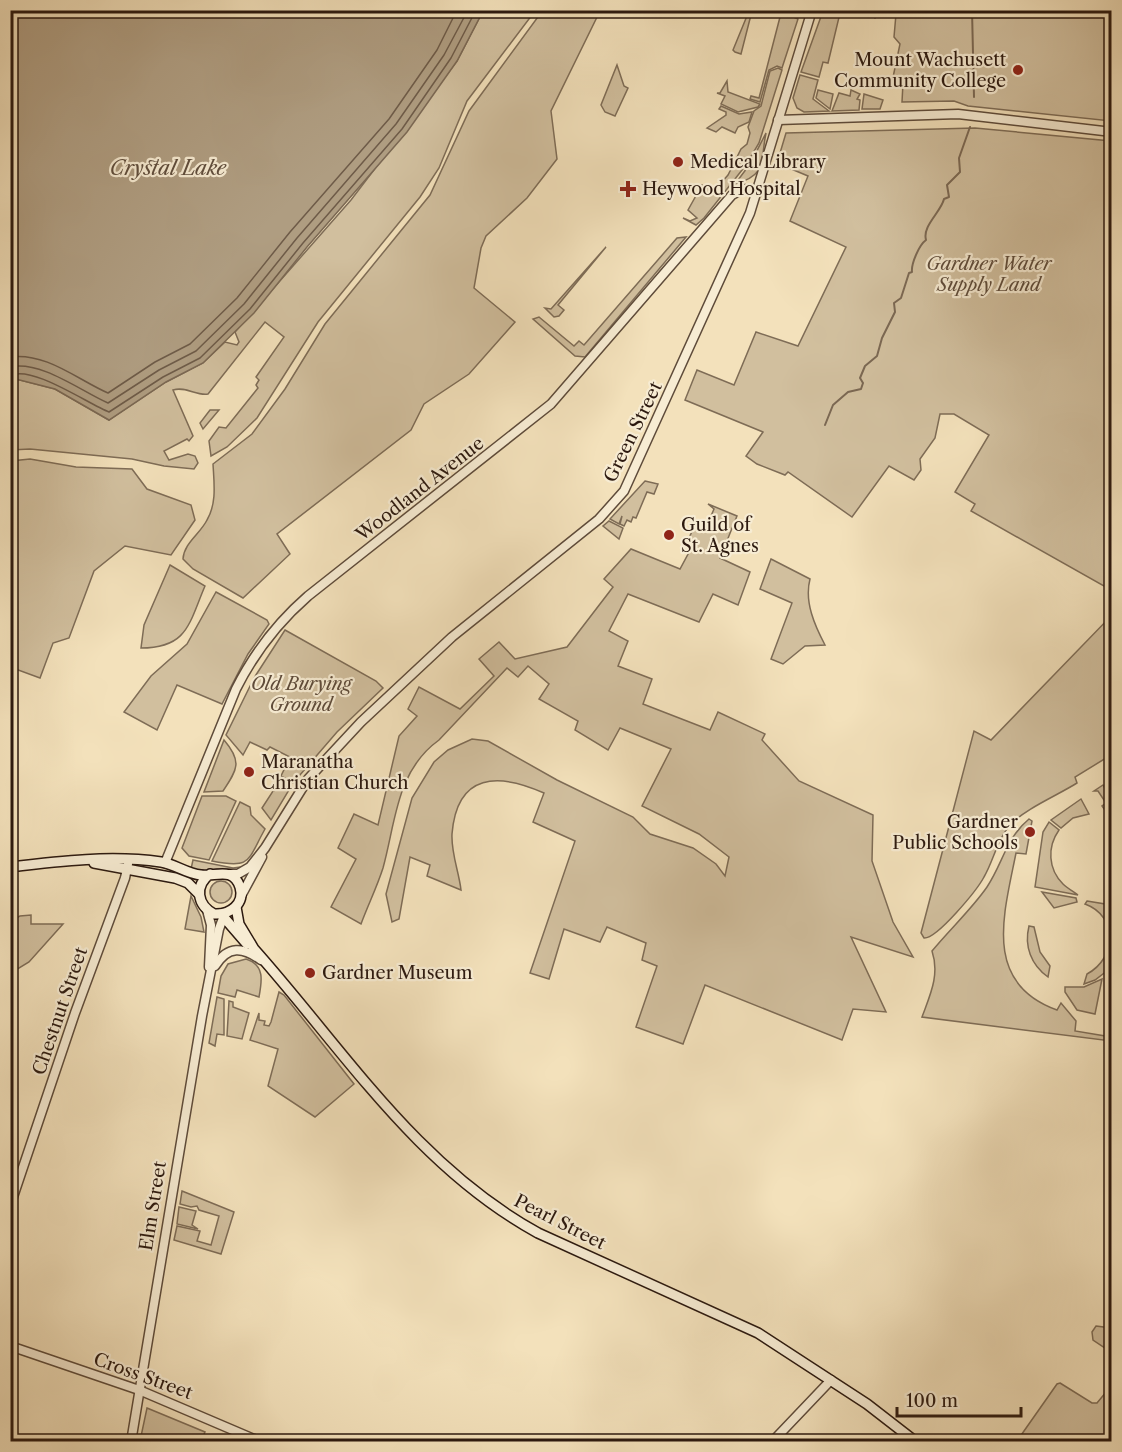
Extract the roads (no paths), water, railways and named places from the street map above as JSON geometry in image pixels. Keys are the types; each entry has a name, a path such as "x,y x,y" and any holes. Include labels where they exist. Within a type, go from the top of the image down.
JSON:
{"main road":[{"path":"10,867 89,861 128,865 165,863 197,874 216,872 229,874 239,883 241,896 236,907 223,915"},
{"path":"128,865 188,883 199,894"},
{"path":"210,874 201,884 199,894 202,905 207,910 223,915 238,935 254,949"},
{"path":"236,907 239,924 254,949"},
{"name":"Pearl Street","path":"254,949 392,1116 439,1161 497,1208 538,1233 739,1323 831,1380 916,1442"}],"street":[{"name":"Green Street","path":"265,849 308,779 361,722 440,646 584,532 618,498 639,462 758,192 812,10"},
{"path":"778,120 958,114 1112,132"},
{"name":"Woodland Avenue","path":"165,863 236,689 246,669 275,629 308,596 551,404 732,195 743,189 758,192"},
{"path":"229,874 248,868 265,849"},
{"path":"241,896 265,849"},
{"name":"Chestnut Street","path":"10,1206 128,865"},
{"path":"207,910 211,925 209,977"},
{"path":"209,977 223,915"},
{"path":"209,977 223,955 237,949 250,952 271,968"},
{"name":"Elm Street","path":"131,1442 209,977"},
{"name":"Cross Street","path":"10,1346 139,1390 261,1442"},
{"path":"772,1442 831,1380"}],"water":[{"name":"Crystal Lake","path":"11,10 483,11 457,61 407,132 307,247 254,313 203,363 166,382 109,420 55,389 16,379 11,384"}],"waterway":[{"path":"972,10 974,97"},
{"path":"825,425 833,405 848,392 861,389 863,383 860,378 865,366 877,356 882,338 895,312 894,303 901,298 909,273 912,272 916,255 926,240 929,224 944,199 949,197 947,185 960,172 959,158 970,127"}],"place":[{"name":"Mount Wachusett Community College","path":"1018,70"},
{"name":"Medical Library","path":"678,162"},
{"name":"Heywood Hospital","path":"628,189"},
{"name":"Guild of St. Agnes","path":"669,535"},
{"name":"Maranatha Christian Church","path":"249,772"},
{"name":"Gardner Public Schools","path":"1030,832"},
{"name":"Gardner Museum","path":"310,973"}],"park label":[{"name":"Gardner Water Supply Land","path":"989,274"},
{"name":"Old Burying Ground","path":"301,694"}]}
